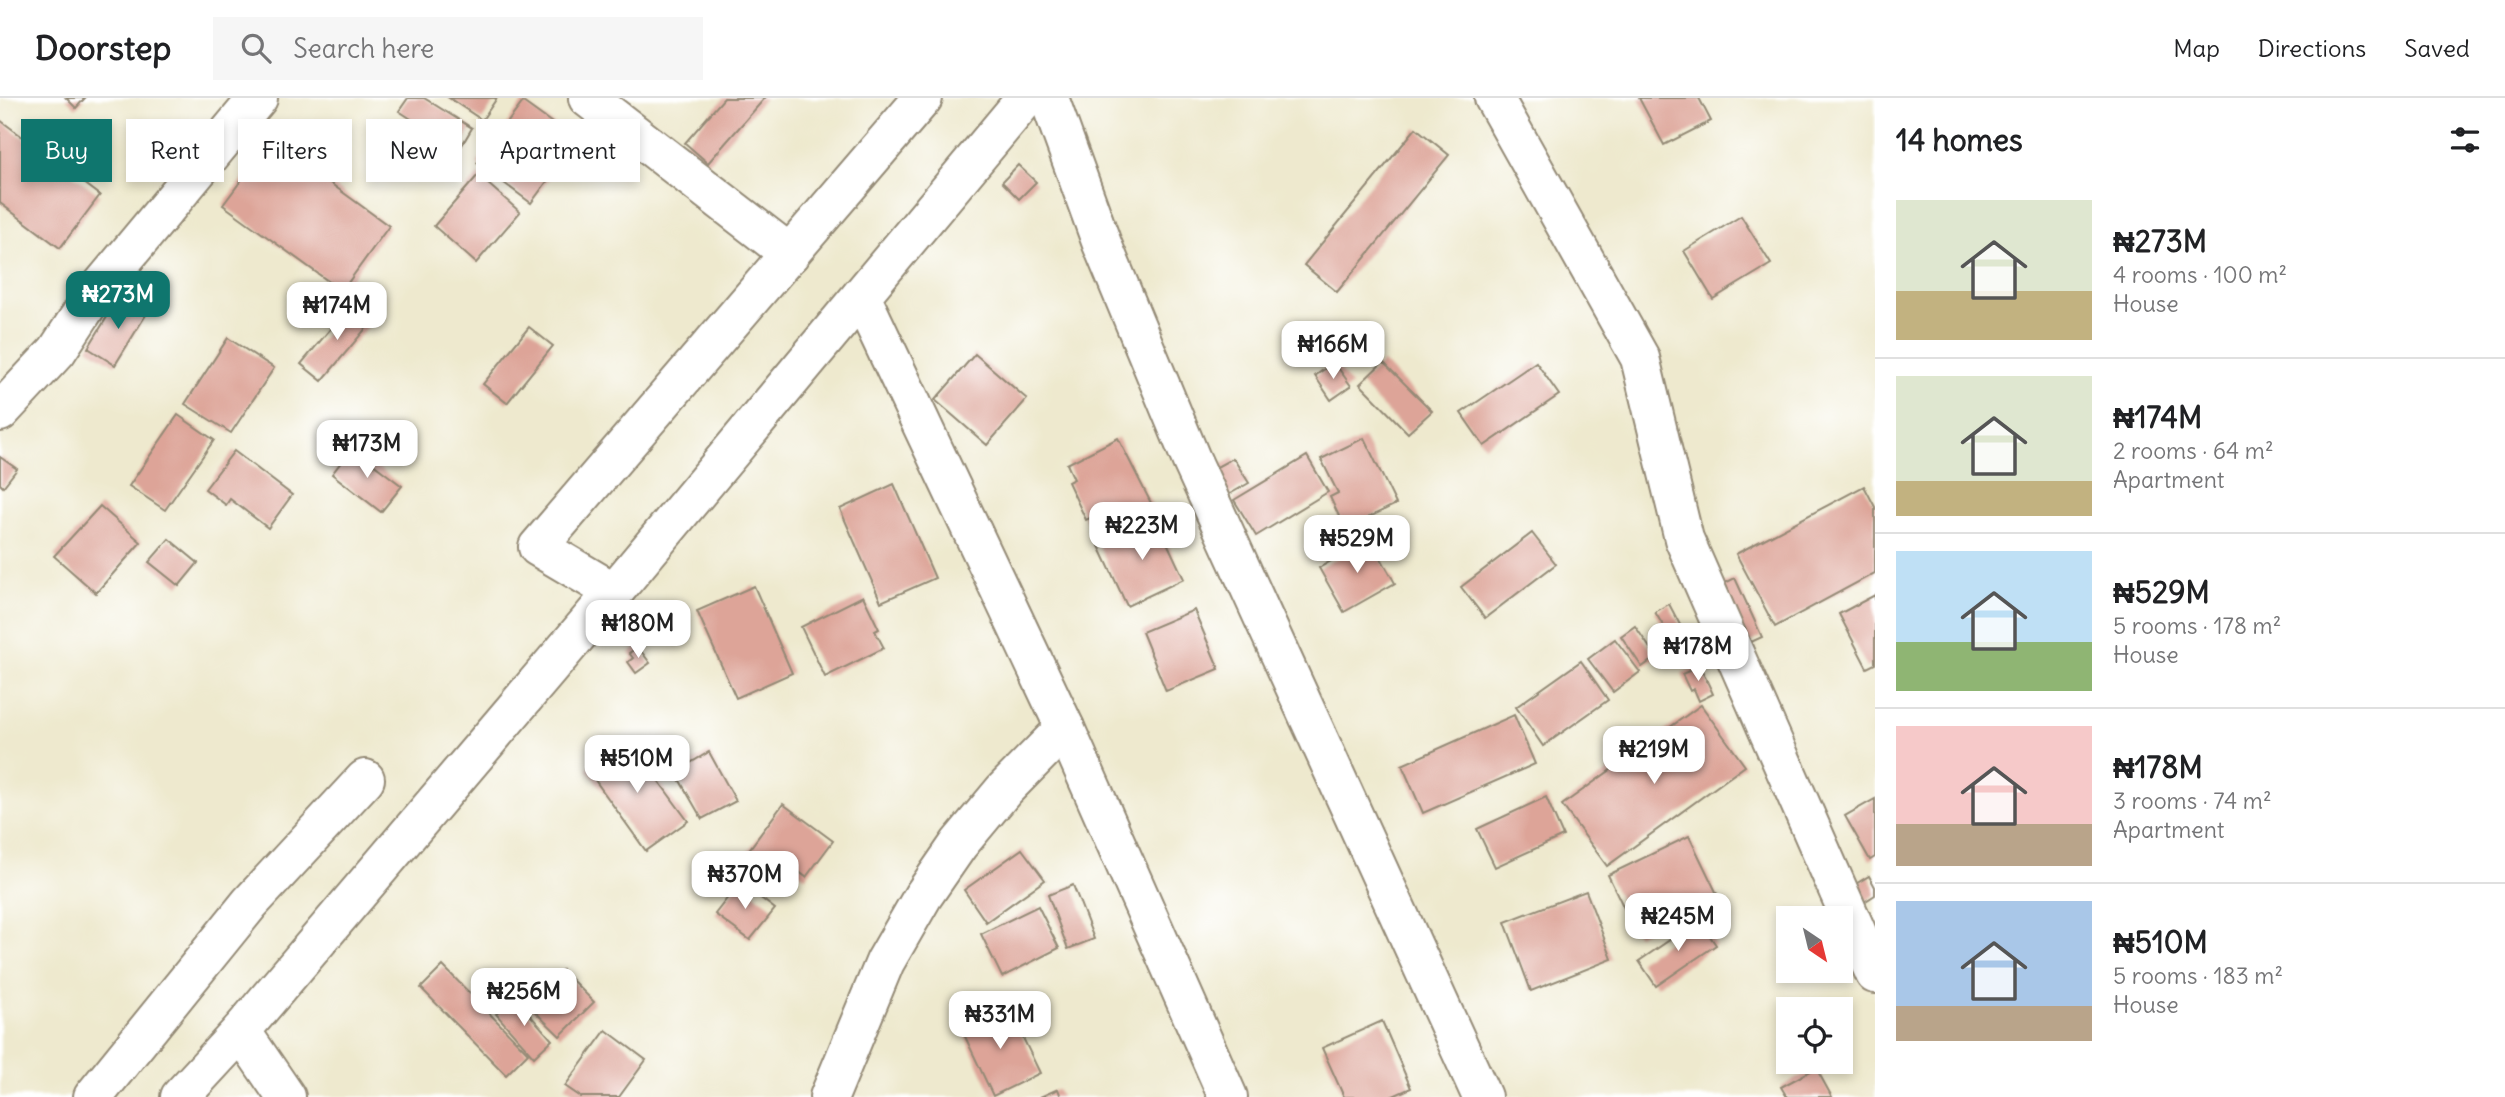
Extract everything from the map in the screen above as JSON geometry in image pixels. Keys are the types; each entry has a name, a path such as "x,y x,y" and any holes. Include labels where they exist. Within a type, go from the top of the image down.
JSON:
{"street":[{"path":"0,412 57,351 93,296 258,98"},
{"path":"587,98 790,254"},
{"path":"614,592 538,547 923,98"},
{"path":"180,1097 241,1031 614,592 1026,98"},
{"path":"1049,98 1102,244 1191,459 1482,1097"},
{"path":"1494,98 1640,358 1684,539 1875,975"},
{"path":"861,296 1065,728 1228,1097"},
{"path":"829,1097 884,962 923,896 958,844 1004,790 1065,728"},
{"path":"93,1097 250,903 365,779"},
{"path":"241,1031 286,1097"}],"building":[{"path":"66,98 85,98 76,108"},
{"path":"408,98 424,98 458,119 411,119 399,111"},
{"path":"449,98 497,98 480,119"},
{"path":"724,98 765,98 708,163 685,143"},
{"path":"1639,98 1699,98 1711,121 1664,145"},
{"path":"523,102 547,119 510,119"},
{"path":"0,120 21,136 21,182 83,182 100,195 60,248 0,203"},
{"path":"462,122 472,128 462,145"},
{"path":"1416,128 1449,155 1337,292 1304,265"},
{"path":"1018,165 1036,182 1019,199 1002,182"},
{"path":"476,177 476,182 486,182 520,212 476,263 434,226"},
{"path":"240,182 329,182 389,226 342,291 223,205"},
{"path":"503,182 547,182 531,203"},
{"path":"1741,216 1771,264 1713,299 1684,251"},
{"path":"120,296 147,313 115,365 88,348"},
{"path":"352,303 373,320 322,381 301,364"},
{"path":"529,327 553,346 507,403 483,384"},
{"path":"228,338 274,368 231,433 185,404"},
{"path":"975,354 1027,399 987,445 935,400"},
{"path":"1334,362 1351,386 1331,400 1315,376"},
{"path":"1383,362 1432,411 1408,433 1360,384"},
{"path":"1536,362 1559,395 1484,446 1461,413"},
{"path":"178,415 214,440 165,510 129,486"},
{"path":"1118,438 1153,507 1100,534 1092,517 1086,520 1068,482 1074,479 1067,464"},
{"path":"1364,438 1396,504 1345,529 1330,497 1338,493 1321,459"},
{"path":"352,448 402,486 381,512 332,474"},
{"path":"234,451 292,495 268,528 230,499 226,505 205,489"},
{"path":"1307,456 1328,492 1256,536 1234,500"},
{"path":"0,457 17,469 3,487 0,484"},
{"path":"1233,458 1249,483 1228,495 1213,469"},
{"path":"894,484 935,578 881,602 840,509"},
{"path":"1864,486 1875,507 1875,573 1775,627 1736,554"},
{"path":"100,506 141,542 96,593 54,556"},
{"path":"1156,519 1184,579 1127,606 1099,546"},
{"path":"1532,533 1556,564 1485,618 1461,587"},
{"path":"169,539 198,563 179,586 149,562"},
{"path":"1370,539 1395,583 1344,612 1319,568"},
{"path":"1735,578 1762,637 1747,644 1721,585"},
{"path":"754,586 792,673 736,698 697,611"},
{"path":"1875,595 1875,664 1867,668 1839,614"},
{"path":"863,596 879,629 875,631 884,648 825,677 801,627"},
{"path":"1669,604 1689,642 1664,655 1652,633 1664,627 1655,612"},
{"path":"1194,610 1219,669 1166,691 1142,632"},
{"path":"1635,626 1656,657 1642,667 1621,636"},
{"path":"1615,639 1640,672 1613,692 1588,659"},
{"path":"638,647 650,663 636,673 628,662 633,658 629,653"},
{"path":"1581,661 1608,700 1543,746 1516,707"},
{"path":"1700,666 1713,694 1699,701 1694,689 1690,691 1682,674"},
{"path":"1701,705 1745,766 1607,866 1562,805"},
{"path":"1514,715 1535,764 1423,813 1402,765"},
{"path":"628,739 688,821 646,851 587,769"},
{"path":"709,752 736,801 702,819 675,772"},
{"path":"1546,797 1563,836 1495,867 1477,829"},
{"path":"1875,799 1875,857 1870,860 1845,816"},
{"path":"783,804 833,841 806,877 788,864 771,886 739,863"},
{"path":"1689,836 1718,896 1637,935 1608,875"},
{"path":"1022,849 1045,880 986,922 964,890"},
{"path":"1869,876 1875,887 1875,895 1864,902 1854,885"},
{"path":"740,882 775,909 750,940 715,914"},
{"path":"1073,885 1094,939 1068,949 1048,895"},
{"path":"1586,891 1612,959 1531,991 1505,922"},
{"path":"1038,906 1059,948 1002,977 981,934"},
{"path":"1699,920 1716,945 1656,986 1639,961"},
{"path":"443,966 528,1053 506,1075 421,988"},
{"path":"562,970 594,1002 560,1036 527,1004"},
{"path":"516,999 552,1040 534,1057 496,1014"},
{"path":"1007,1005 1040,1073 993,1096 961,1028"},
{"path":"1382,1021 1411,1088 1391,1097 1344,1097 1322,1048"},
{"path":"606,1030 646,1060 619,1097 581,1097 565,1086"},
{"path":"1805,1074 1819,1074 1832,1097 1787,1097 1781,1087"},
{"path":"1058,1089 1061,1097 1040,1097"}]}
